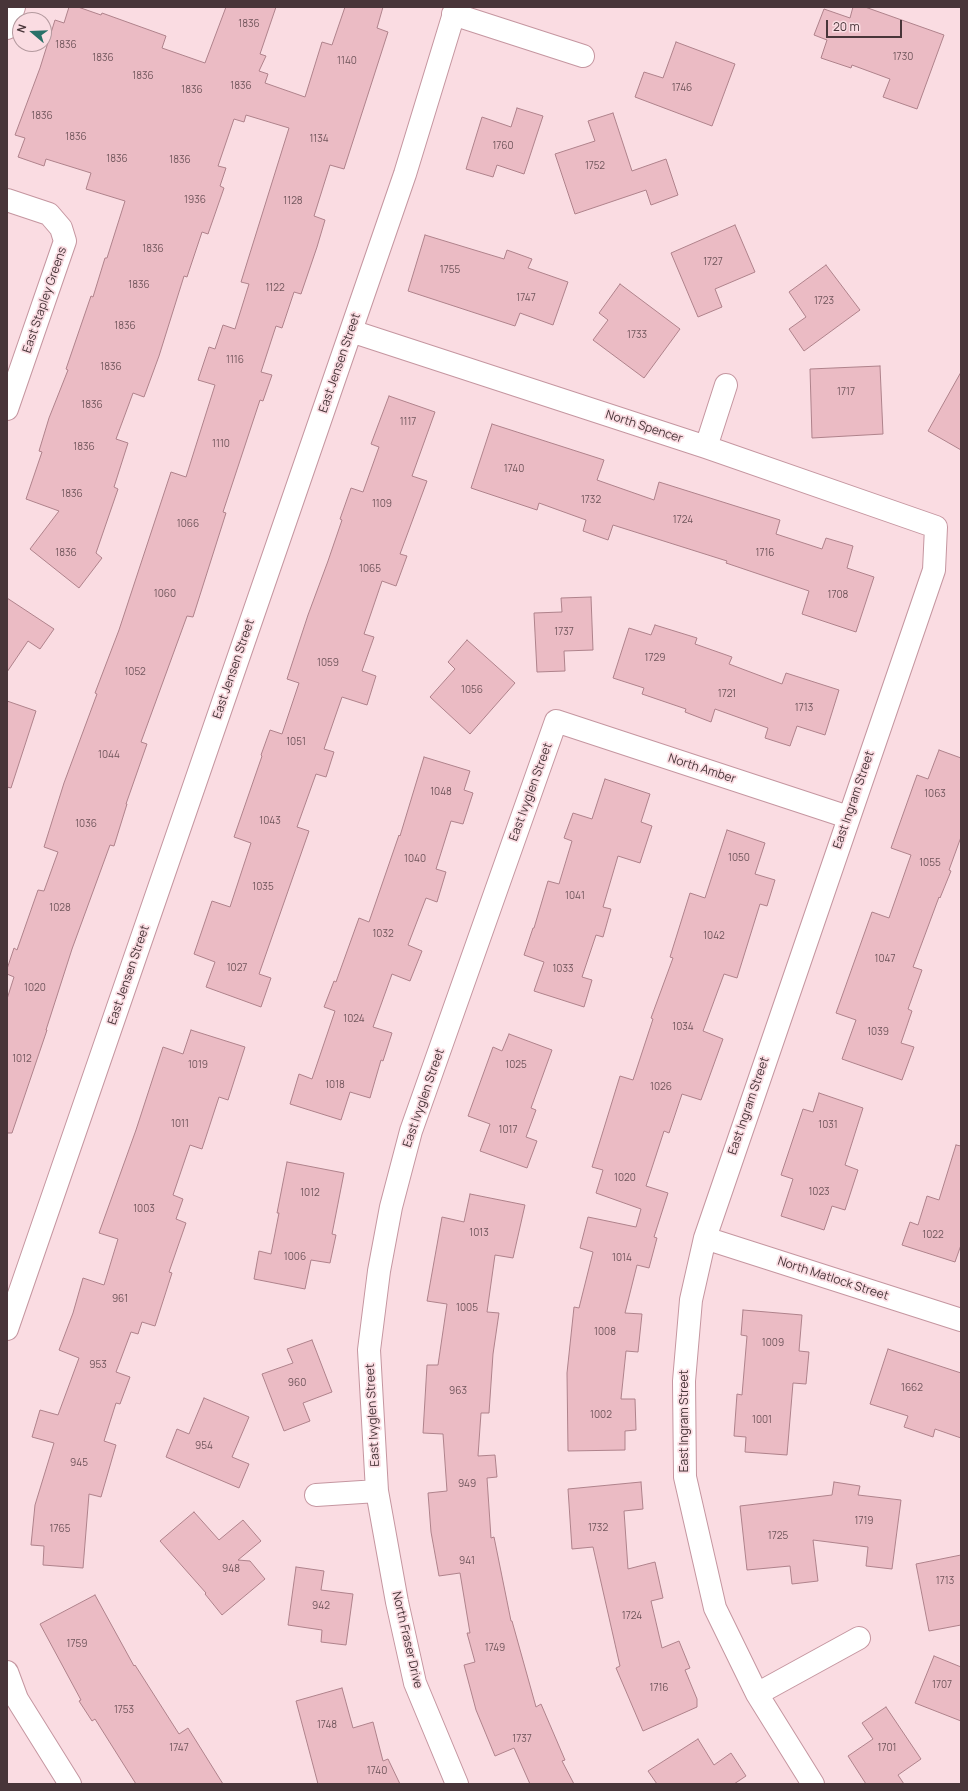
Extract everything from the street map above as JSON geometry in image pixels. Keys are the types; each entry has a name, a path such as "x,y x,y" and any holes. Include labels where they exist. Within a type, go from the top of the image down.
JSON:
{"street":[{"path":"7,28 14,7"},
{"path":"454,10 583,56"},
{"name":"East Jensen Street","path":"7,1329 405,174 454,10"},
{"name":"East Stapley Greens","path":"7,200 49,214 61,228 65,241 7,409"},
{"name":"North Spencer","path":"351,331 706,448 936,527"},
{"path":"706,448 726,385"},
{"name":"East Ingram Street","path":"813,1784 757,1694 715,1608 685,1477 684,1381 691,1300 705,1238 848,817 934,570 936,527"},
{"name":"North Amber","path":"556,721 848,817"},
{"name":"East Ivyglen Street","path":"377,1491 369,1350 379,1271 391,1207 411,1131 556,721"},
{"name":"North Matlock Street","path":"705,1238 961,1320"},
{"path":"316,1495 377,1491"},
{"name":"North Fraser Drive","path":"377,1491 397,1602 415,1683 457,1784"},
{"path":"757,1694 859,1638"},
{"path":"7,1672 17,1699 70,1784"}],"building":[{"path":"69,7 78,7 101,15 102,13 166,36 162,48 205,63 226,7 276,7 260,54 266,56 259,71 268,74 265,83 305,97 322,42 332,45 345,7 383,7 377,28 388,32 344,169 330,165 314,216 325,220 317,247 301,294 294,292 282,328 276,326 261,372 272,375 263,401 260,400 223,512 226,513 193,617 187,616 141,742 147,744 126,804 114,846 110,845 72,949 47,1030 12,1133 7,1133 7,999 14,977 7,974 7,969 14,948 17,950 38,890 44,891 58,852 44,847 64,783 97,694 95,693 119,630 171,472 186,477 215,385 198,380 209,347 215,349 223,325 235,329 249,284 241,282 289,128 246,115 244,122 234,119 218,166 226,168 220,186 224,188 208,234 202,232 187,277 184,276 159,356 144,397 133,393 116,439 128,443 114,487 118,489 96,553 102,558 79,588 30,549 59,511 26,499 42,452 39,451 49,418 68,370 66,369 91,296 93,297 105,258 107,258 125,201 86,189 91,173 46,159 44,166 18,157 25,138 15,135 45,52 52,52 52,30 55,20 64,23"},
{"path":"853,7 865,7 944,35 917,109 883,97 890,79 852,65 851,68 821,58 827,40 814,35 824,9 850,18"},
{"path":"676,42 735,64 712,126 635,97 644,72 663,78"},
{"path":"517,108 543,116 524,174 497,165 493,177 466,169 482,117 511,127"},
{"path":"613,113 632,171 666,159 678,195 651,205 646,190 575,214 555,154 595,141 588,121"},
{"path":"735,225 755,272 715,289 722,307 698,317 671,253"},
{"path":"425,235 504,259 507,250 532,259 528,268 568,282 553,325 520,313 515,326 408,291"},
{"path":"826,265 860,310 804,351 789,329 806,317 789,292"},
{"path":"620,284 680,329 644,378 593,340 608,320 599,313"},
{"path":"880,366 883,434 812,438 810,369"},
{"path":"961,372 961,450 928,431"},
{"path":"389,396 435,412 412,476 427,481 400,554 407,556 396,586 382,581 364,634 374,637 362,671 376,676 367,705 342,697 324,749 334,752 326,777 316,774 297,827 309,831 259,974 271,978 261,1007 206,987 215,962 194,954 212,901 230,907 251,843 234,837 270,730 282,734 299,683 287,679 342,520 340,519 351,488 363,492 379,447 371,444"},
{"path":"492,424 604,460 597,480 654,500 659,482 780,520 776,534 822,549 826,538 853,546 847,568 874,577 856,632 802,614 809,591 726,563 727,561 613,525 608,540 583,531 586,520 539,503 537,510 471,488"},
{"path":"591,597 593,650 564,651 565,671 537,672 534,613 562,612 561,598"},
{"path":"7,598 54,629 40,649 28,641 7,672"},
{"path":"655,625 697,638 695,644 732,657 729,664 782,684 786,673 839,690 825,735 797,726 790,746 765,738 768,728 715,709 711,722 685,712 686,709 642,694 644,688 613,678 629,628 651,635"},
{"path":"467,640 515,683 470,734 430,697 455,669 448,662"},
{"path":"7,701 36,711 11,788 7,787"},
{"path":"939,750 961,758 961,837 949,870 951,871 940,898 939,897 913,967 922,970 908,1009 912,1011 901,1043 914,1047 902,1080 842,1059 856,1020 836,1013 872,912 889,918 911,855 891,848 917,775 928,779"},
{"path":"424,757 470,771 464,790 473,793 463,824 451,821 436,869 446,872 437,902 426,898 408,945 422,951 410,981 392,974 373,1027 392,1033 383,1061 381,1060 370,1098 350,1092 341,1120 290,1104 299,1074 312,1079 335,1011 324,1007 334,981 336,982 359,918 369,922 399,835 400,836"},
{"path":"605,779 650,794 641,822 652,826 640,863 618,856 603,907 611,909 603,937 596,935 582,977 592,980 584,1007 534,991 544,962 524,955 548,881 559,884 572,841 564,838 573,813 592,819"},
{"path":"727,830 765,843 755,874 775,880 767,906 760,904 737,978 724,974 703,1031 723,1039 701,1100 682,1094 669,1133 664,1131 646,1186 668,1193 654,1237 657,1238 649,1268 637,1265 625,1313 642,1314 638,1352 626,1351 621,1399 635,1399 636,1430 625,1431 625,1450 568,1451 567,1373 574,1307 579,1308 593,1252 580,1248 588,1217 636,1227 641,1209 596,1193 603,1170 592,1167 620,1076 633,1080 653,1019 651,1018 673,958 670,957 690,893 705,898"},
{"path":"191,1030 245,1047 228,1100 219,1097 202,1149 190,1145 173,1195 183,1199 176,1219 186,1223 169,1272 172,1273 155,1326 142,1322 138,1334 131,1332 116,1372 130,1377 120,1404 116,1403 104,1441 116,1445 101,1497 89,1494 83,1568 43,1565 44,1546 31,1545 35,1505 54,1443 32,1437 40,1410 58,1415 79,1358 59,1350 73,1313 83,1278 104,1285 118,1239 99,1233 136,1130 163,1047 183,1054"},
{"path":"509,1034 552,1050 531,1108 536,1110 526,1137 537,1141 527,1168 480,1151 490,1124 468,1116 493,1047 502,1051"},
{"path":"819,1093 863,1108 845,1165 858,1170 845,1210 832,1206 824,1230 781,1216 793,1179 781,1175 803,1109 813,1112"},
{"path":"956,1145 961,1146 961,1245 955,1262 902,1245 910,1222 918,1225 927,1196 939,1200"},
{"path":"287,1162 344,1173 332,1234 336,1235 330,1263 311,1260 305,1289 254,1279 259,1251 271,1254"},
{"path":"470,1194 525,1205 513,1258 495,1255 487,1312 499,1313 493,1354 489,1413 481,1413 478,1456 495,1455 497,1477 487,1478 491,1538 494,1537 511,1621 536,1707 541,1704 565,1760 562,1761 574,1784 530,1784 514,1748 495,1756 476,1710 464,1665 475,1662 467,1633 470,1633 460,1573 439,1576 431,1532 428,1493 447,1491 443,1434 423,1433 427,1365 438,1365 447,1304 427,1301 442,1217 464,1222"},
{"path":"743,1310 802,1315 799,1351 809,1352 806,1384 793,1383 787,1455 745,1452 746,1437 734,1436 737,1394 742,1395 747,1336 741,1335"},
{"path":"312,1340 332,1392 303,1403 310,1421 284,1431 262,1374 293,1363 287,1349"},
{"path":"888,1349 961,1373 961,1438 935,1429 933,1437 904,1427 908,1416 870,1404"},
{"path":"204,1398 249,1417 232,1457 249,1464 239,1488 166,1457 177,1429 189,1434"},
{"path":"641,1482 643,1509 624,1511 628,1569 655,1562 663,1598 651,1601 662,1648 679,1641 690,1668 685,1670 697,1699 697,1707 643,1731 616,1668 620,1666 593,1547 572,1549 568,1489"},
{"path":"834,1482 860,1486 858,1495 901,1500 892,1569 866,1566 868,1547 813,1540 818,1581 792,1584 790,1566 747,1570 740,1506 832,1495"},
{"path":"194,1512 219,1540 243,1520 261,1541 238,1560 250,1561 265,1579 222,1615 205,1594 206,1593 160,1541"},
{"path":"961,1555 961,1625 929,1631 916,1564"},
{"path":"296,1567 324,1571 321,1590 353,1594 346,1645 321,1642 322,1630 288,1625"},
{"path":"95,1595 134,1666 135,1665 179,1734 188,1728 223,1784 136,1784 95,1719 92,1721 79,1701 81,1700 40,1624"},
{"path":"934,1656 961,1667 961,1721 915,1703"},
{"path":"342,1688 353,1728 373,1722 383,1761 388,1759 400,1784 318,1784 296,1701"},
{"path":"886,1707 921,1759 898,1775 904,1784 866,1784 848,1756 873,1739 862,1723"},
{"path":"698,1739 714,1765 731,1753 746,1776 734,1784 657,1784 648,1771"}]}
